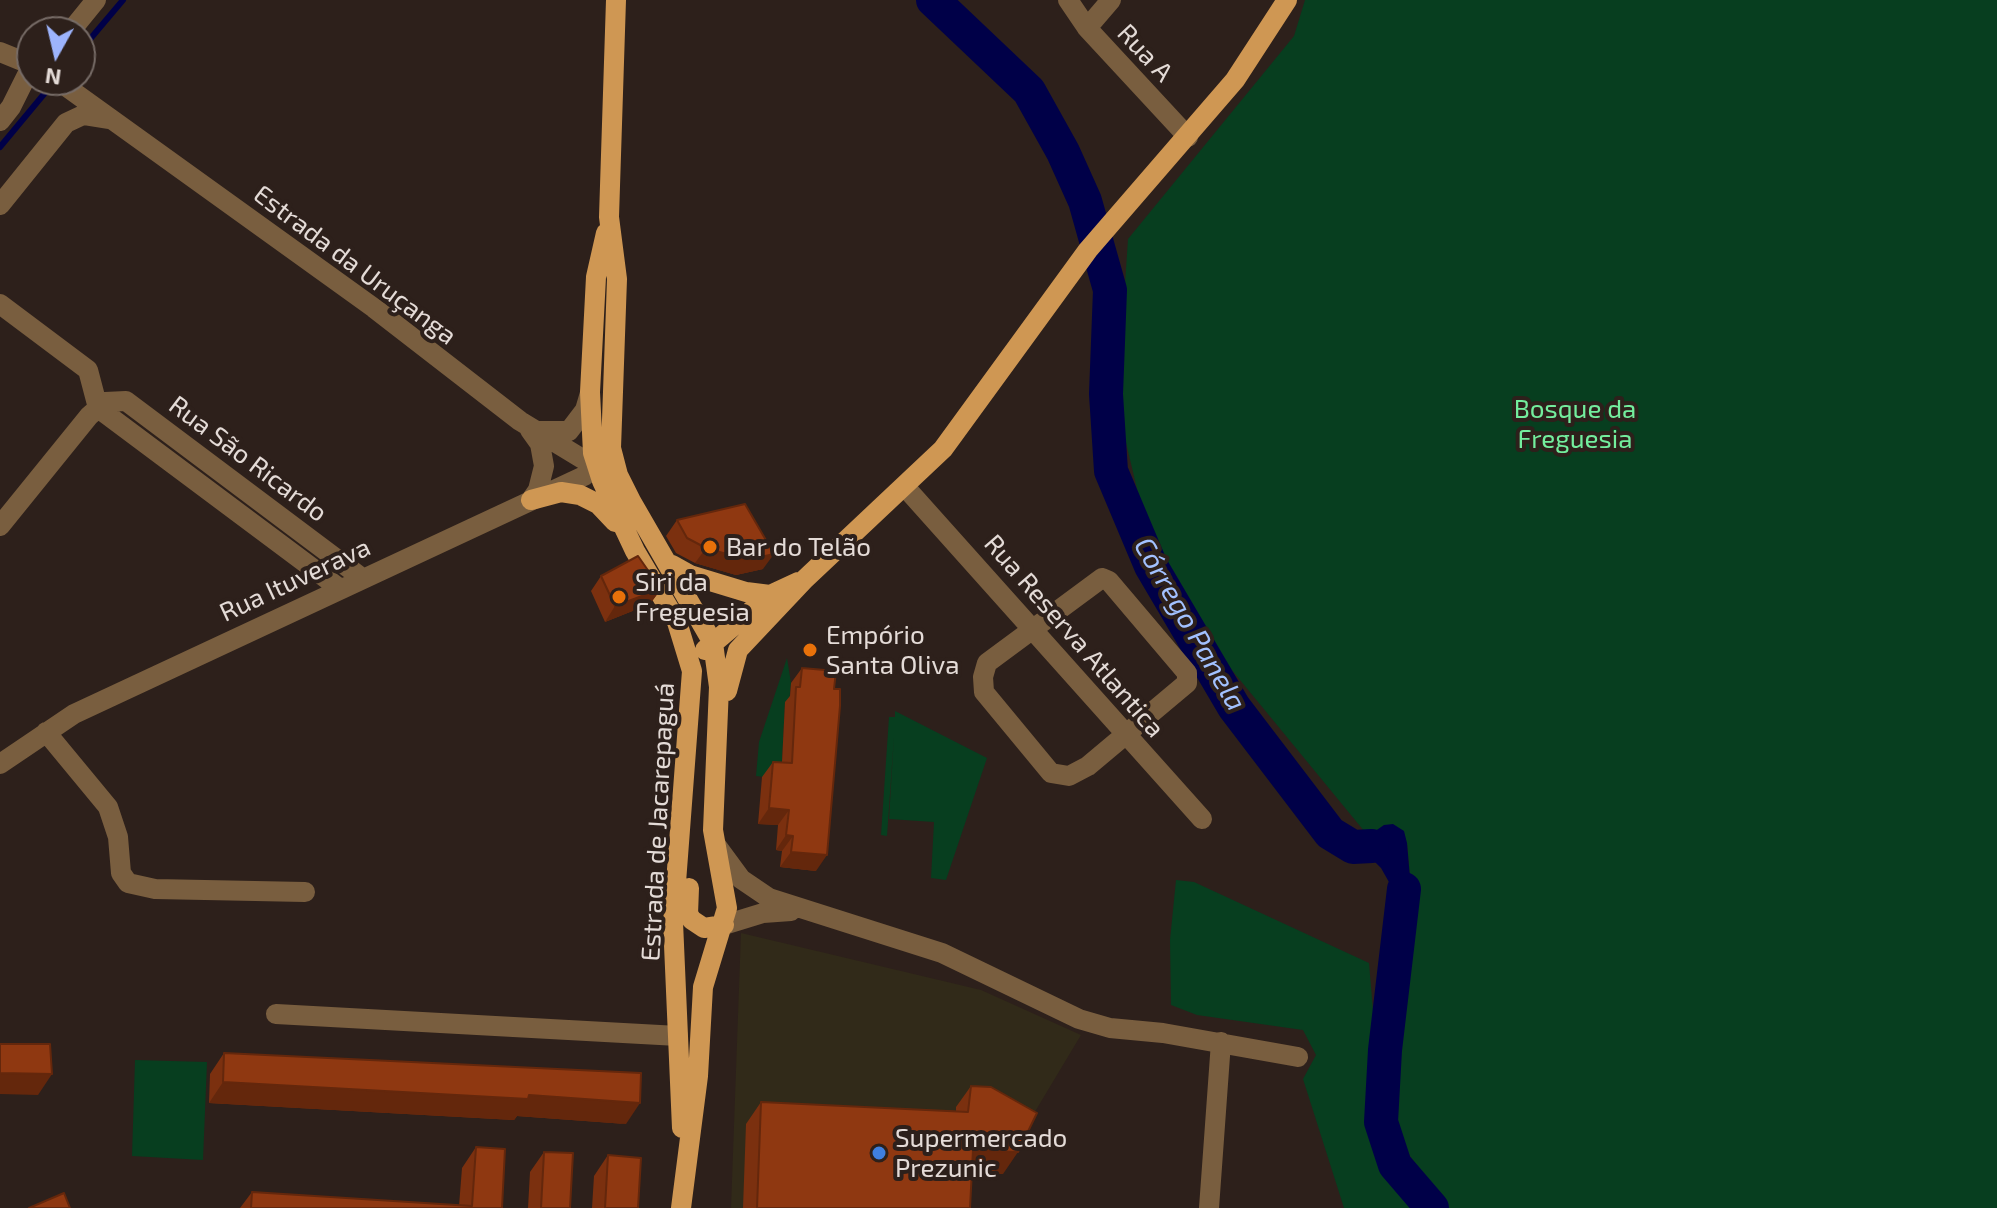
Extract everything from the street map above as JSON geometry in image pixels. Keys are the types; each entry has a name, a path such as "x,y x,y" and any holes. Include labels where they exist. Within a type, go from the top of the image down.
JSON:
{"main road":[{"name":"Estrada de Jacarepaguá","path":"616,0 609,217 617,279 611,448 624,488 713,643 719,713 714,841 727,897 724,925 703,987 698,1076 681,1208"},
{"path":"719,713 738,650 805,579 906,488 943,449 1088,250 1188,137 1243,69 1287,0"},
{"name":"Estrada de Jacarepaguá","path":"609,217 596,277 590,392 597,467 635,551 677,622 689,654 692,686 673,922 684,1166"},
{"path":"531,500 561,492 589,498 606,511 635,551"},
{"path":"668,563 690,575 770,595"},
{"path":"692,686 698,660 713,643 770,595 805,579"},
{"path":"680,829 690,858 688,914 704,928 724,925"}],"street":[{"path":"83,16 96,0"},
{"name":"Rua A","path":"1068,0 1087,28 1188,137"},
{"path":"1087,28 1111,0"},
{"path":"0,121 16,96"},
{"path":"0,205 66,123 70,106 66,96"},
{"name":"Estrada da Uruçanga","path":"79,96 374,308 527,427 597,467 624,488"},
{"path":"66,123 91,114 116,123"},
{"path":"0,304 88,370 98,408 0,526"},
{"path":"527,427 544,433 569,431 585,410 590,392"},
{"name":"Rua São Ricardo","path":"339,588 98,408 116,400 141,411 362,578"},
{"path":"527,427 540,444 544,466 543,478 531,500"},
{"name":"Rua Ituverava","path":"0,764 74,714 597,467 611,448"},
{"name":"Rua Reserva Atlantica","path":"906,488 1202,819"},
{"path":"1102,578 1109,581 1187,673 1187,683 1127,736 1079,771 1069,776 1051,773 984,692 983,677 987,663 1033,628 1102,578"},
{"path":"46,732 108,807 118,837 121,873 128,883 155,889 305,892"},
{"path":"714,841 731,868 754,889 803,911 862,925 942,953 1092,1023 1298,1057"},
{"path":"724,925 763,913 803,911"},
{"path":"276,1014 678,1036"},
{"path":"1209,1208 1221,1042"}],"shaded area":[{"path":"1393,824 1404,831 1407,843 1414,924 1401,936 1398,898 1381,868 1374,861 1344,851 1330,833 1349,841 1361,841 1384,825"},
{"path":"741,933 981,990 1081,1035 1021,1135 1003,1174 958,1172 956,1208 731,1208"}],"green space":[{"name":"Bosque da Freguesia","path":"1305,0 1997,0 1997,1208 1446,1208 1401,1143 1387,1086 1414,924 1407,843 1384,825 1369,837 1217,652 1148,535 1117,405 1128,239 1294,36"},
{"path":"787,658 791,683 789,702 785,703 781,779 756,776 759,742"},
{"path":"895,711 987,758 946,880 931,878 934,822 889,819 894,736 887,836 881,835 889,717 895,717"},
{"path":"1176,880 1194,882 1369,963 1378,1070 1407,1182 1422,1208 1344,1208 1303,1079 1316,1055 1303,1030 1197,1015 1171,1005 1170,940"},
{"path":"135,1060 207,1062 203,1160 132,1156"}],"building":[{"path":"745,504 774,554 747,560 706,548 687,538 677,520"},
{"path":"638,556 661,589 615,606 601,576"},
{"path":"802,668 836,671 834,689 840,689 827,855 791,852 793,836 786,835 789,810 769,808 773,762 792,763 796,687 800,687"},
{"path":"0,1044 50,1044 52,1074 0,1073"},
{"path":"224,1053 641,1073 640,1103 529,1095 528,1099 223,1082"},
{"name":"Supermercado Prezunic","path":"971,1086 991,1087 1037,1113 1018,1152 973,1150 970,1208 757,1208 761,1102 968,1112"},
{"path":"476,1147 505,1149 502,1208 251,1208 252,1192 472,1206"},
{"path":"544,1152 573,1153 570,1208 541,1208"},
{"path":"608,1155 641,1158 638,1208 605,1208"},
{"path":"64,1193 70,1208 29,1208"}],"waterway":[{"path":"96,32 123,0"},
{"name":"Córrego Panela","path":"933,0 1029,91 1063,152 1085,201 1110,290 1106,394 1111,471 1151,566 1234,707 1330,833 1353,847 1372,846"},
{"path":"0,147 42,96"},
{"name":"Córrego Panela","path":"1404,889 1385,1050 1381,1122 1395,1165 1432,1208"}],"place":[{"name":"Bar do Telão","path":"710,547"},
{"name":"Siri da Freguesia","path":"619,597"},
{"name":"Empório Santa Oliva","path":"810,650"},
{"name":"Supermercado Prezunic","path":"879,1153"}]}
